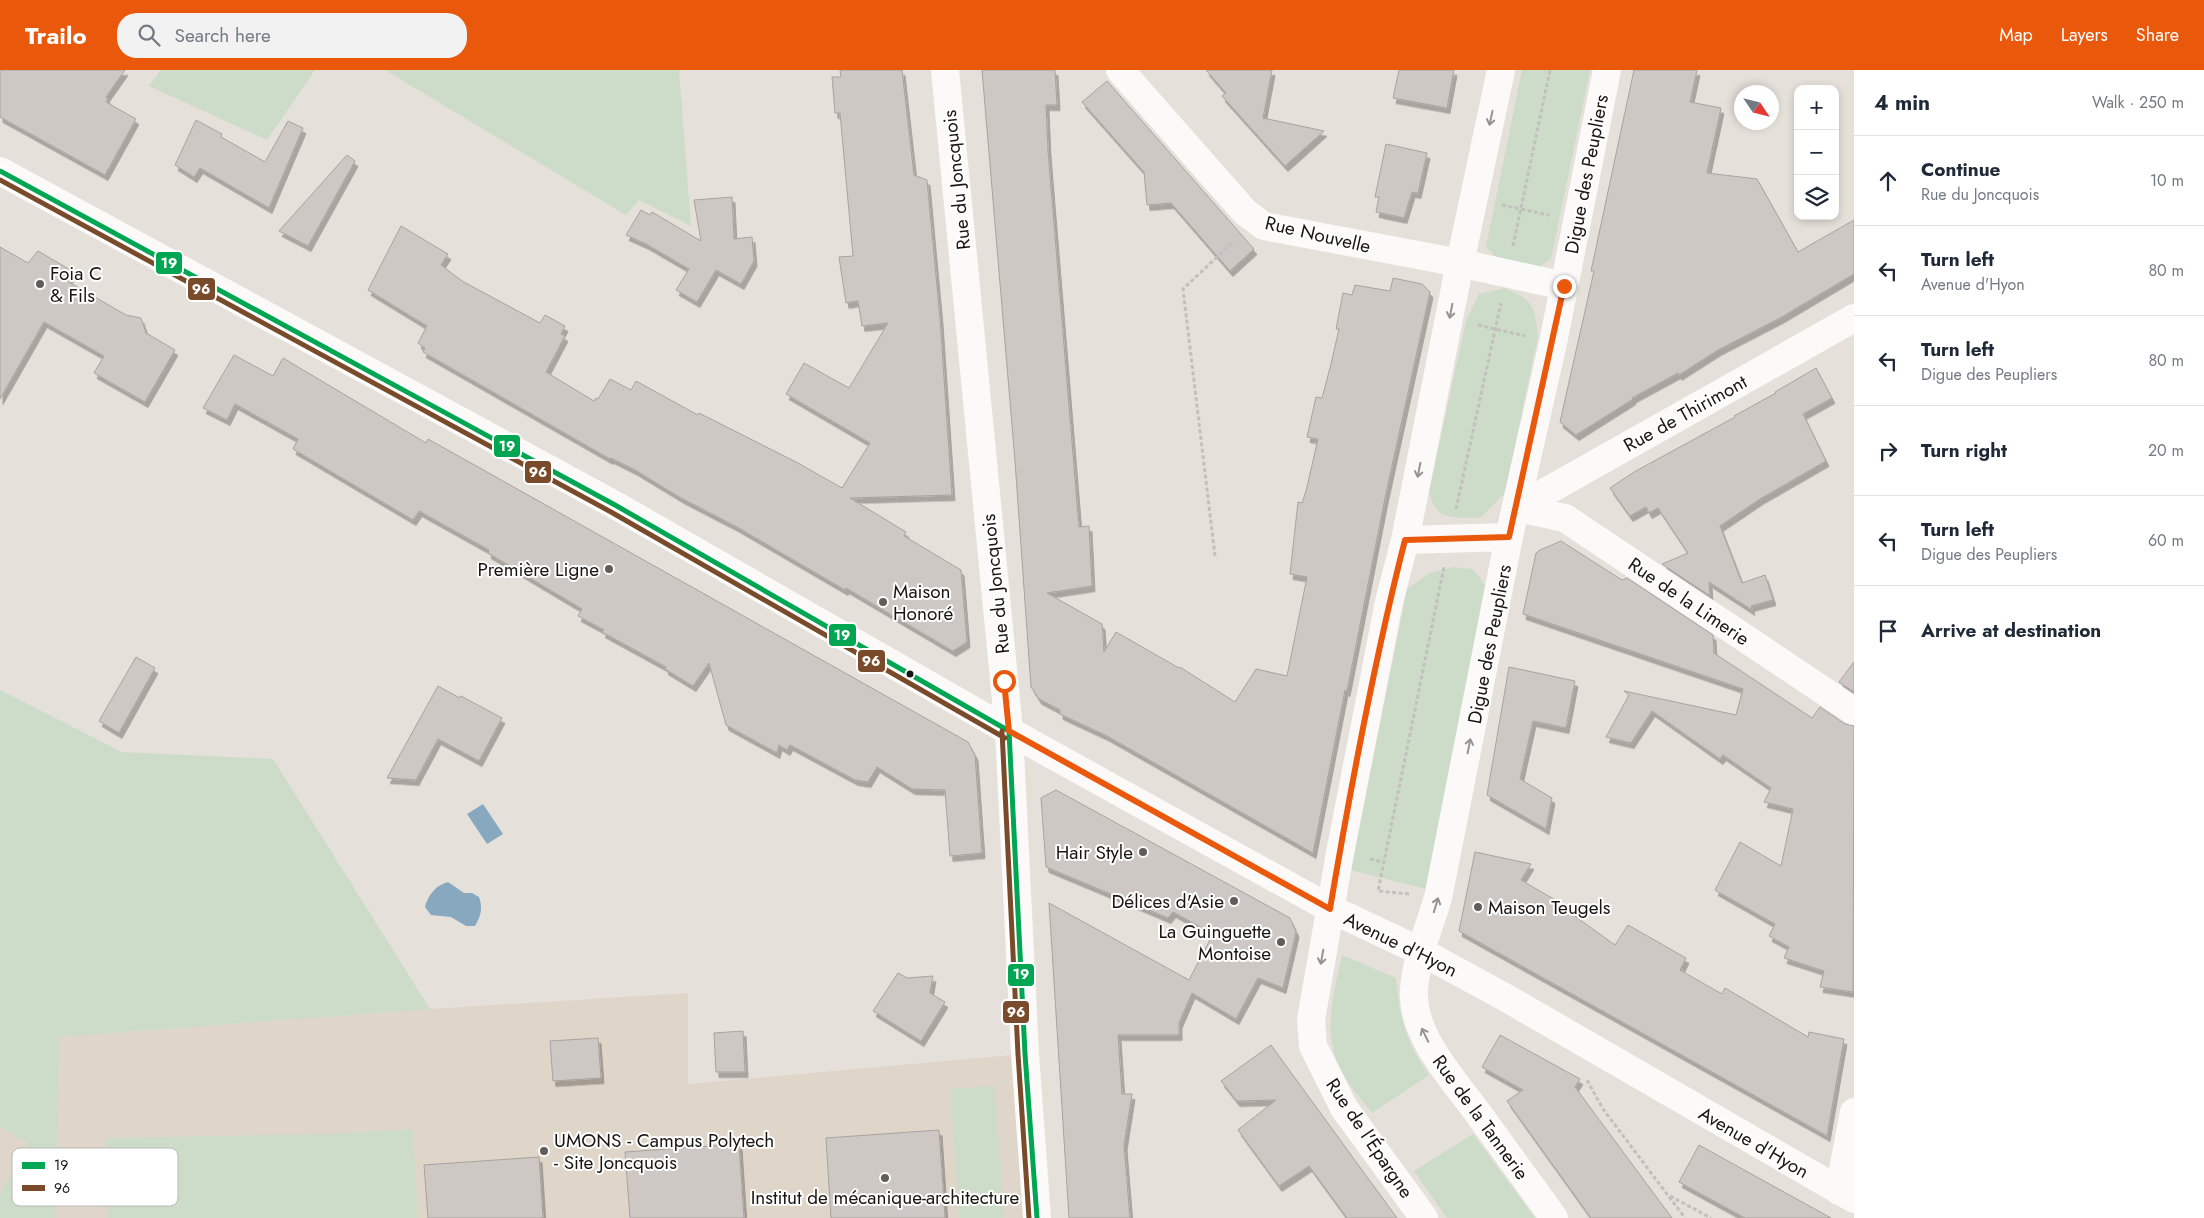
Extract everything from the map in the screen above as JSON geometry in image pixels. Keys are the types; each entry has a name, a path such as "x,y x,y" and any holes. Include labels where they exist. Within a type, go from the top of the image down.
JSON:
{"street":[{"name":"Rue du Joncquois","path":"945,70 1009,731 1025,1054 1037,1218"},
{"name":"Rue Nouvelle","path":"1120,70 1245,212 1264,226 1460,263 1564,286"},
{"path":"1330,909 1388,611 1405,540 1460,263 1501,70"},
{"name":"Digue des Peupliers","path":"1422,952 1438,898 1509,537 1553,343 1607,70"},
{"name":"Avenue d'Hyon","path":"0,172 615,505 1009,731 1330,909 1422,952 1510,1000 1846,1195"},
{"name":"Rue de Thirimont","path":"1517,508 1854,318"},
{"name":"Rue de la Limerie","path":"1517,508 1565,518 1854,711"},
{"path":"1405,540 1509,537"},
{"name":"Rue de l'Épargne","path":"1330,909 1311,1020 1313,1046 1344,1108 1424,1218"},
{"name":"Rue de la Tannerie","path":"1422,952 1414,991 1419,1023 1437,1059 1479,1113 1554,1218"},
{"path":"1846,1195 1854,1112"}],"path":[{"path":"1474,199 1577,222"},
{"path":"1215,556 1182,289 1256,220"},
{"path":"1449,319 1553,343"},
{"path":"1592,1090 1603,1110 1685,1218"},
{"path":"1667,1194 1711,1218"}],"shaded area":[{"name":"UMONS - Campus Polytech - Site Joncquois","path":"688,993 688,1084 1025,1054 1037,1218 56,1218 56,1206 178,1206 178,1148 57,1148 59,1037 430,1009"},
{"path":"0,1127 27,1143 24,1148 12,1148 12,1172 0,1195"}],"green space":[{"path":"161,70 315,70 267,140 149,86"},
{"path":"385,70 679,70 691,226 639,200 626,215"},
{"path":"1522,70 1590,70 1551,259 1536,269 1498,259 1486,247"},
{"path":"1505,288 1522,297 1531,305 1538,336 1505,493 1480,518 1449,516 1443,514 1435,507 1429,492 1466,321 1479,294"},
{"path":"1453,567 1473,569 1489,590 1426,889 1351,870 1407,589 1429,573"},
{"path":"0,690 122,752 273,759 430,1009 59,1037 57,1148 24,1148 27,1143 0,1127"},
{"path":"1342,955 1396,978 1399,1006 1405,1029 1414,1051 1429,1075 1372,1113 1342,1072 1332,1043 1331,1014"},
{"path":"995,1086 1004,1218 959,1218 950,1089"},
{"path":"413,1129 418,1218 107,1218 107,1206 178,1206 178,1148 106,1148 106,1138 328,1134"},
{"path":"1473,1134 1535,1218 1447,1218 1414,1171"},
{"path":"12,1172 12,1206 56,1206 56,1218 0,1218 0,1195"}],"water":[{"path":"483,804 503,834 487,844 467,814"},
{"path":"448,882 464,893 472,893 479,897 481,912 475,926 466,926 451,917 431,915 425,907 433,891 440,885"}],"building":[{"path":"0,70 125,70 106,97 108,99 106,102 136,119 105,175 0,117"},
{"path":"840,70 902,70 914,175 927,180 940,319 952,495 850,498 906,532 904,536 961,570 967,642 953,651 846,588 845,590 635,470 610,459 423,352 425,348 418,343 427,326 368,290 401,226 448,254 441,265 462,281 540,323 545,315 565,326 561,334 565,336 546,372 594,401 596,398 598,399 610,379 631,390 636,381 698,415 699,413 798,463 842,488 870,443 786,394 804,363 849,388 888,323 862,326 858,301 846,303 839,257 853,256 840,113 835,113 832,77 841,77"},
{"path":"982,70 1055,70 1057,105 1046,105 1048,151 1079,527 1089,526 1092,586 1047,593 1102,624 1104,652 1116,632 1180,667 1235,702 1256,669 1287,676 1307,577 1290,574 1298,502 1302,503 1306,491 1318,439 1307,437 1316,397 1322,398 1331,364 1339,329 1336,329 1343,293 1352,295 1355,285 1390,291 1393,278 1422,284 1430,292 1385,498 1313,853 1107,736 1060,714 1060,710 1039,699 1031,687 1015,461"},
{"path":"1206,70 1272,70 1263,118 1324,131 1285,166 1222,96 1226,93"},
{"path":"1399,70 1454,70 1447,108 1393,98"},
{"path":"1634,70 1697,70 1690,102 1721,108 1707,173 1757,179 1798,252 1854,220 1854,274 1780,318 1718,350 1679,375 1678,373 1632,398 1576,435 1560,422 1594,271 1591,271"},
{"path":"1107,81 1254,249 1230,271 1171,203 1147,205 1144,172 1082,102"},
{"path":"196,120 222,134 221,137 265,162 288,121 303,128 269,208 200,168 194,177 175,165"},
{"path":"1386,144 1427,153 1418,193 1412,192 1404,218 1376,212 1379,197 1375,197"},
{"path":"347,155 355,161 308,246 279,231"},
{"path":"732,197 734,239 752,237 754,261 741,284 716,270 697,302 676,290 689,269 646,244 626,235 641,210 650,215 652,212 701,241 694,200"},
{"path":"0,247 28,263 38,251 74,272 67,281 126,315 141,318 146,333 175,350 145,402 94,373 104,356 44,322 0,399"},
{"path":"234,355 273,376 283,358 426,443 428,439 968,742 975,755 982,853 950,856 945,790 912,789 877,767 868,782 855,780 790,745 787,750 779,745 777,753 726,725 709,663 693,686 665,669 666,667 602,632 604,630 578,616 582,609 488,553 489,550 419,511 413,520 293,449 298,439 235,404 227,420 203,408"},
{"path":"1816,368 1832,398 1803,414 1826,461 1760,499 1720,526 1742,583 1765,575 1773,600 1751,606 1752,610 1709,582 1710,596 1662,564 1688,553 1658,508 1649,513 1646,507 1630,516 1610,488 1634,472 1735,417"},
{"path":"1561,541 1622,580 1627,578 1713,635 1714,653 1812,718 1820,707 1845,724 1854,726 1853,992 1820,987 1824,971 1784,958 1789,947 1769,936 1775,924 1715,890 1740,842 1781,866 1793,809 1764,802 1771,788 1723,755 1720,759 1652,711 1631,743 1606,737 1629,695 1624,691 1736,715 1743,689 1523,614 1536,553"},
{"path":"136,657 155,668 119,733 99,721"},
{"path":"1854,662 1854,692 1839,682"},
{"path":"1509,667 1575,681 1566,728 1533,721 1520,779 1552,798 1546,829 1487,795"},
{"path":"438,686 502,718 479,761 438,739 416,780 387,778"},
{"path":"1056,790 1290,918 1296,932 1283,988 1258,978 1236,1019 1192,993 1179,1023 1179,1035 1118,1035 1122,1094 1132,1094 1124,1145 1130,1218 1069,1218 1049,903 1189,980 1213,934 1173,912 1168,918 1046,867 1041,798"},
{"path":"1475,852 1531,864 1521,880 1574,911 1572,914 1615,945 1628,925 1686,958 1680,970 1722,994 1725,988 1808,1037 1809,1032 1844,1039 1827,1136 1459,931"},
{"path":"898,973 907,978 933,976 930,993 945,1002 921,1041 873,1011"},
{"path":"743,1031 745,1072 716,1072 714,1033"},
{"path":"1500,1035 1580,1079 1575,1087 1672,1218 1591,1218 1507,1101 1523,1090 1482,1067"},
{"path":"598,1038 601,1078 553,1081 550,1041"},
{"path":"1271,1045 1397,1218 1347,1218 1309,1166 1279,1186 1238,1130 1276,1100 1237,1101 1221,1081"},
{"name":"Institut de mécanique-architecture","path":"939,1130 945,1218 831,1218 826,1138"},
{"name":"Institut de mécanique-architecture","path":"739,1144 744,1218 630,1218 625,1152"},
{"path":"1699,1145 1831,1218 1745,1218 1679,1182"},
{"path":"539,1157 543,1218 428,1218 424,1165"}],"transit line":[{"name":"19","path":"0,171 615,505 1009,731"},
{"name":"96","path":"0,180 611,512 1005,738"},
{"name":"96","path":"1002,731 1018,1054 1029,1218"},
{"name":"19","path":"1009,731 1025,1054 1037,1218"}],"place":[{"name":"Foia C & Fils","path":"40,284"},
{"name":"Première Ligne","path":"609,569"},
{"name":"Maison Honoré","path":"883,602"},
{"name":"Hair Style","path":"1143,852"},
{"name":"Délices d'Asie","path":"1234,901"},
{"name":"Maison Teugels","path":"1478,907"},
{"name":"La Guinguette Montoise","path":"1281,942"},
{"name":"UMONS - Campus Polytech - Site Joncquois","path":"544,1151"},
{"name":"Institut de mécanique-architecture","path":"885,1178"}],"route":[{"path":"1004,681 1009,731 1330,909 1390,602 1405,540 1509,537 1517,508 1564,286"}]}
